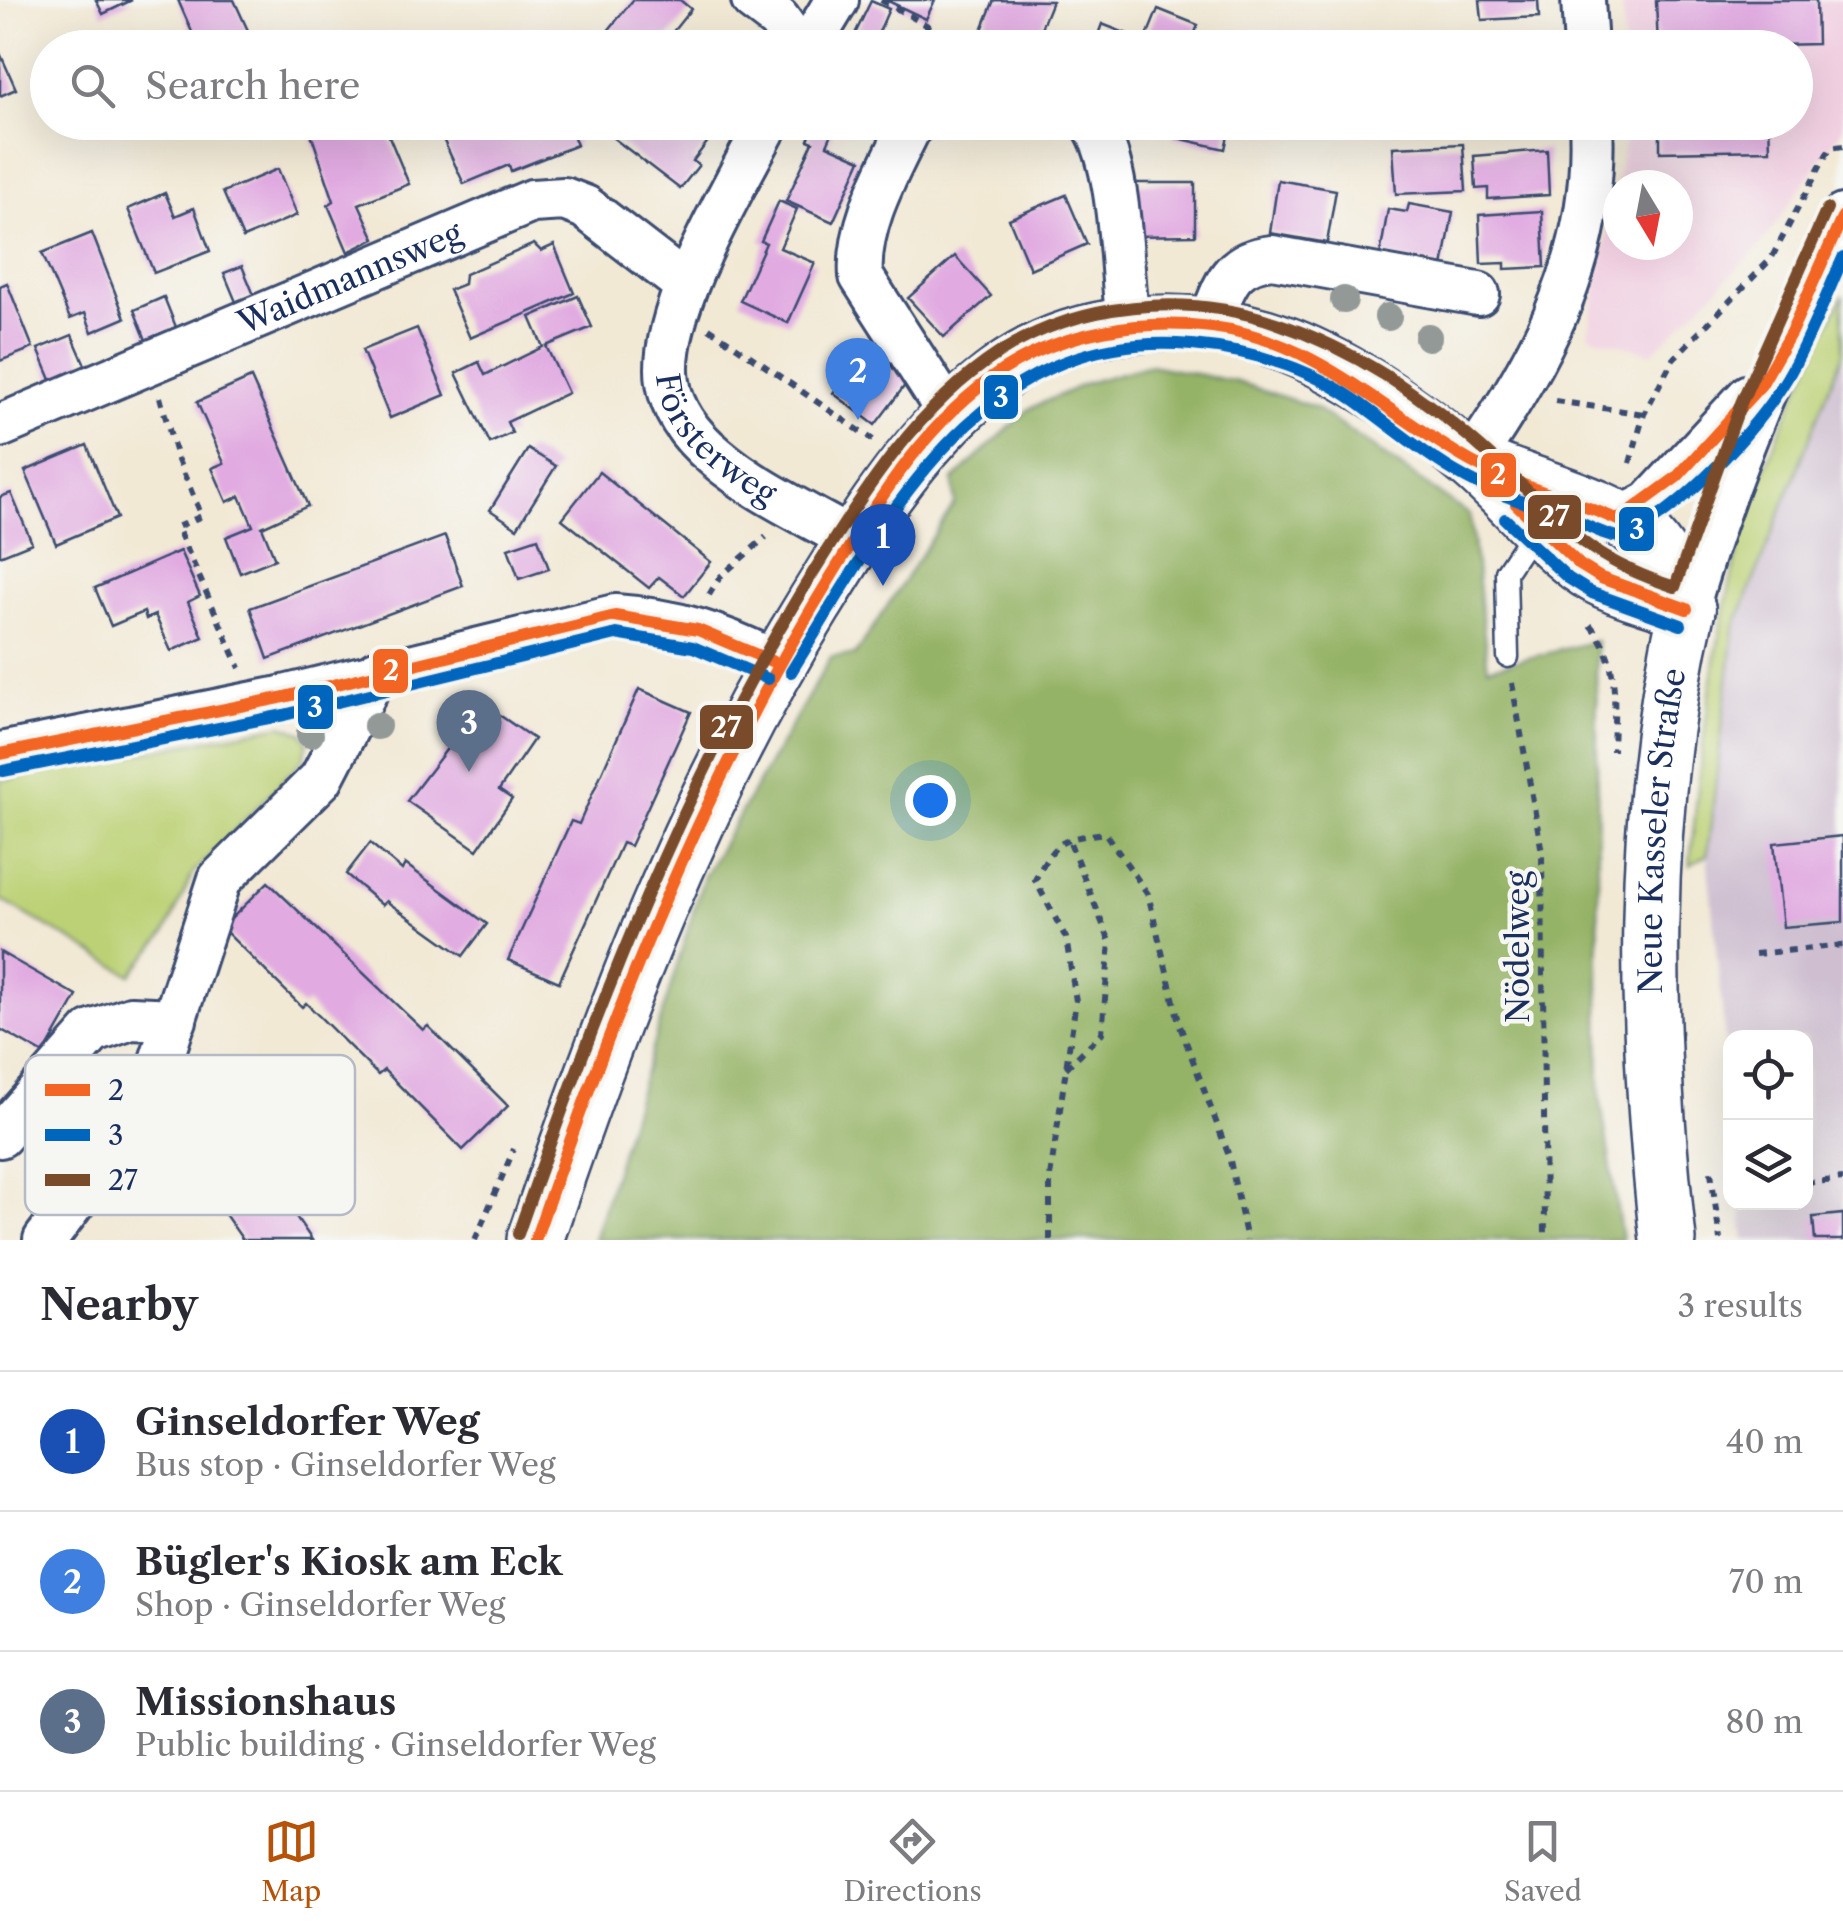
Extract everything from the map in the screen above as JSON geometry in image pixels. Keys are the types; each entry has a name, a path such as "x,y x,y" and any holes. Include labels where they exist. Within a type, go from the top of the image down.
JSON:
{"main road":[{"path":"535,1240 673,868 776,663 852,540 907,463 950,415 1007,369 1039,350 1128,325 1208,327 1268,338 1326,363 1471,461 1537,525 1602,578 1687,609"},
{"path":"1471,461 1618,520 1646,538 1667,565 1687,609"},
{"name":"Neue Kasseler Straße","path":"1668,1240 1649,927 1662,732 1687,609"}],"street":[{"path":"753,0 786,30"},
{"path":"1584,0 1585,30"},
{"path":"817,30 832,2"},
{"name":"Försterweg","path":"759,140 683,296 666,364 677,411 714,456 852,540"},
{"path":"904,140 867,225 860,254 862,276 950,415"},
{"path":"1104,140 1114,170 1128,325"},
{"path":"1471,461 1534,367 1576,260 1586,215 1589,140"},
{"name":"Waidmannsweg","path":"0,426 532,201 564,199 585,207 683,296"},
{"name":"Neue Kasseler Straße","path":"1687,609 1714,512 1770,373 1843,216"},
{"path":"1208,327 1234,268 1250,260 1272,258 1478,294"},
{"path":"1618,520 1650,504 1770,373"},
{"path":"0,754 255,703 585,620 615,616 690,626 734,641 776,663"},
{"path":"163,1055 220,879 321,780 376,672"},
{"path":"72,1055 92,1032 131,1018 175,1020"},
{"path":"0,1136 25,1108"},
{"path":"45,1240 64,1215"}],"lane":[{"path":"1508,657 1506,572 1537,525"}],"path":[{"path":"881,0 935,30"},
{"path":"1520,389 1560,403 1644,414 1673,359 1771,258 1830,148 1843,146"},
{"path":"683,296 907,463"},
{"path":"150,362 176,458 202,516 177,527 255,703"},
{"path":"690,626 720,576 798,509"},
{"name":"Nödelweg","path":"1508,657 1542,852 1545,1240"},
{"path":"1050,1240 1050,1177 1076,1001 1066,938 1035,880 1052,846 1068,838 1105,833 1148,894 1180,1026 1229,1156 1248,1240"},
{"path":"1065,1070 1102,1032 1110,942 1068,838"},
{"path":"1754,954 1843,945"},
{"path":"1710,1164 1720,1240"},
{"path":"1813,1182 1843,1179"}],"shaded area":[{"path":"1622,0 1843,0 1843,128 1760,246 1652,353 1588,335 1603,256 1603,260 1693,260 1693,170 1619,170 1625,140 1813,140 1813,30 1623,30"},
{"path":"1843,353 1843,1240 1745,1240 1742,1210 1813,1210 1813,1030 1724,1030 1707,855 1734,630"}],"green space":[{"path":"1843,295 1843,353 1734,630 1707,855 1690,865 1716,652 1745,527 1777,438"},
{"path":"1150,365 1237,382 1314,407 1470,515 1488,668 1596,641 1600,1096 1622,1240 594,1240 704,876 831,657 855,655 955,503 953,480 1029,409 1086,383"},
{"path":"282,725 303,733 308,743 303,759 193,873 165,934 131,975 0,899 0,781"}],"building":[{"path":"96,0 132,0 103,14"},
{"path":"178,0 234,0 248,30 191,30"},
{"path":"633,0 680,0 691,9 674,30 609,30"},
{"path":"886,0 935,0 926,19"},
{"path":"994,0 1052,1 1040,30 982,30"},
{"path":"1480,0 1538,0 1539,17 1482,20"},
{"path":"1656,0 1816,0 1817,44 1813,44 1813,30 1657,30"},
{"path":"871,1 889,9 880,30 857,30"},
{"path":"1158,9 1198,25 1196,30 1149,30"},
{"path":"0,53 16,89 0,96"},
{"path":"313,140 391,140 409,184 359,204 375,239 348,252 328,205 334,201"},
{"path":"443,140 575,140 577,145 511,171 509,165 464,184"},
{"path":"616,140 709,140 693,161 699,165 680,189"},
{"path":"808,140 829,140 827,145 861,160 833,222 786,201 813,142"},
{"path":"1186,140 1227,140 1225,149"},
{"path":"1660,140 1770,140 1770,150 1660,152"},
{"path":"1463,144 1466,191 1396,194 1393,147"},
{"path":"1547,150 1549,195 1488,199 1488,188 1476,189 1474,156"},
{"path":"278,169 297,215 243,238 223,192"},
{"path":"1278,180 1336,190 1327,243 1270,233"},
{"path":"1130,183 1195,183 1195,235 1131,236"},
{"path":"165,193 175,216 194,208 210,251 154,273 128,209"},
{"path":"1066,195 1087,244 1030,269 1009,219"},
{"path":"779,201 797,209 780,248 815,263 788,323 740,301 766,243 761,241"},
{"path":"1409,204 1453,212 1443,267 1380,255 1388,209 1407,212"},
{"path":"1542,211 1545,267 1505,269 1505,263 1481,264 1479,215"},
{"path":"92,233 125,318 92,332 85,313 70,319 42,253"},
{"path":"534,244 541,251 554,245 574,293 470,338 449,290 464,284 465,274"},
{"path":"955,256 991,296 944,337 908,298"},
{"path":"242,266 254,295 236,302 224,273"},
{"path":"7,283 33,348 0,361 0,286"},
{"path":"578,296 592,327 546,346 568,393 507,422 512,433 490,443 456,373 479,362 485,375 543,347 530,317"},
{"path":"164,297 176,327 146,340 134,310"},
{"path":"417,328 445,395 390,418 362,350"},
{"path":"72,335 86,367 52,382 38,349"},
{"path":"873,340 915,372 875,425 833,393"},
{"path":"251,378 308,506 262,527 275,559 240,573 226,537 253,526 240,496 227,502 212,468 224,463 197,402"},
{"path":"87,445 117,518 56,544 25,471"},
{"path":"528,449 556,466 517,528 490,510"},
{"path":"599,472 711,562 684,596 659,577 649,588 562,519"},
{"path":"11,493 32,543 0,556 0,497"},
{"path":"445,536 463,586 268,659 250,608"},
{"path":"538,538 549,569 519,579 508,548"},
{"path":"180,551 200,596 188,602 203,637 171,651 155,615 146,619 144,612 111,626 95,588"},
{"path":"639,689 691,712 630,846 622,843 559,982 508,960 571,821 579,824"},
{"path":"482,703 534,739 499,790 512,799 477,850 407,801"},
{"path":"1843,836 1843,922 1783,927 1774,843"},
{"path":"370,843 402,870 405,864 487,924 463,956 386,901 382,905 346,874"},
{"path":"268,882 423,1030 428,1026 508,1106 463,1150 384,1070 378,1075 306,1003 302,1007 222,928"},
{"path":"0,952 77,996 44,1054 0,1029"},
{"path":"1843,1214 1843,1240 1815,1240 1813,1217"},
{"path":"226,1215 295,1215 312,1240 243,1240"}],"transit line":[{"name":"27","path":"518,1234 613,978 725,730 852,511 918,424 970,374 999,353 1063,322 1133,307 1206,307 1276,323 1336,348 1392,380 1471,439 1594,550 1675,587 1741,403 1827,209"},
{"name":"2","path":"535,1240 630,983 702,816 742,735 785,654 868,518 928,437 976,390 1027,357 1104,331 1185,325 1250,334 1317,362 1470,461 1618,520 1677,477 1761,385 1791,332 1843,216"},
{"name":"3","path":"791,672 864,554 903,497 947,444 997,400 1053,367 1118,347 1192,345 1277,362 1337,388 1472,481 1621,537 1667,511 1714,469 1756,422 1795,364 1843,258"},
{"name":"2","path":"1516,504 1580,565 1601,578 1687,609"},
{"name":"3","path":"1505,519 1568,578 1592,593 1681,625"},
{"name":"2","path":"0,754 280,698 615,616 698,630 776,663"},
{"name":"3","path":"3,771 284,715 616,634 693,647 768,679"}],"place":[{"name":"Bügler's Kiosk am Eck","path":"858,420"},
{"name":"Ginseldorfer Weg","path":"883,586"},
{"name":"Missionshaus","path":"469,772"}]}
